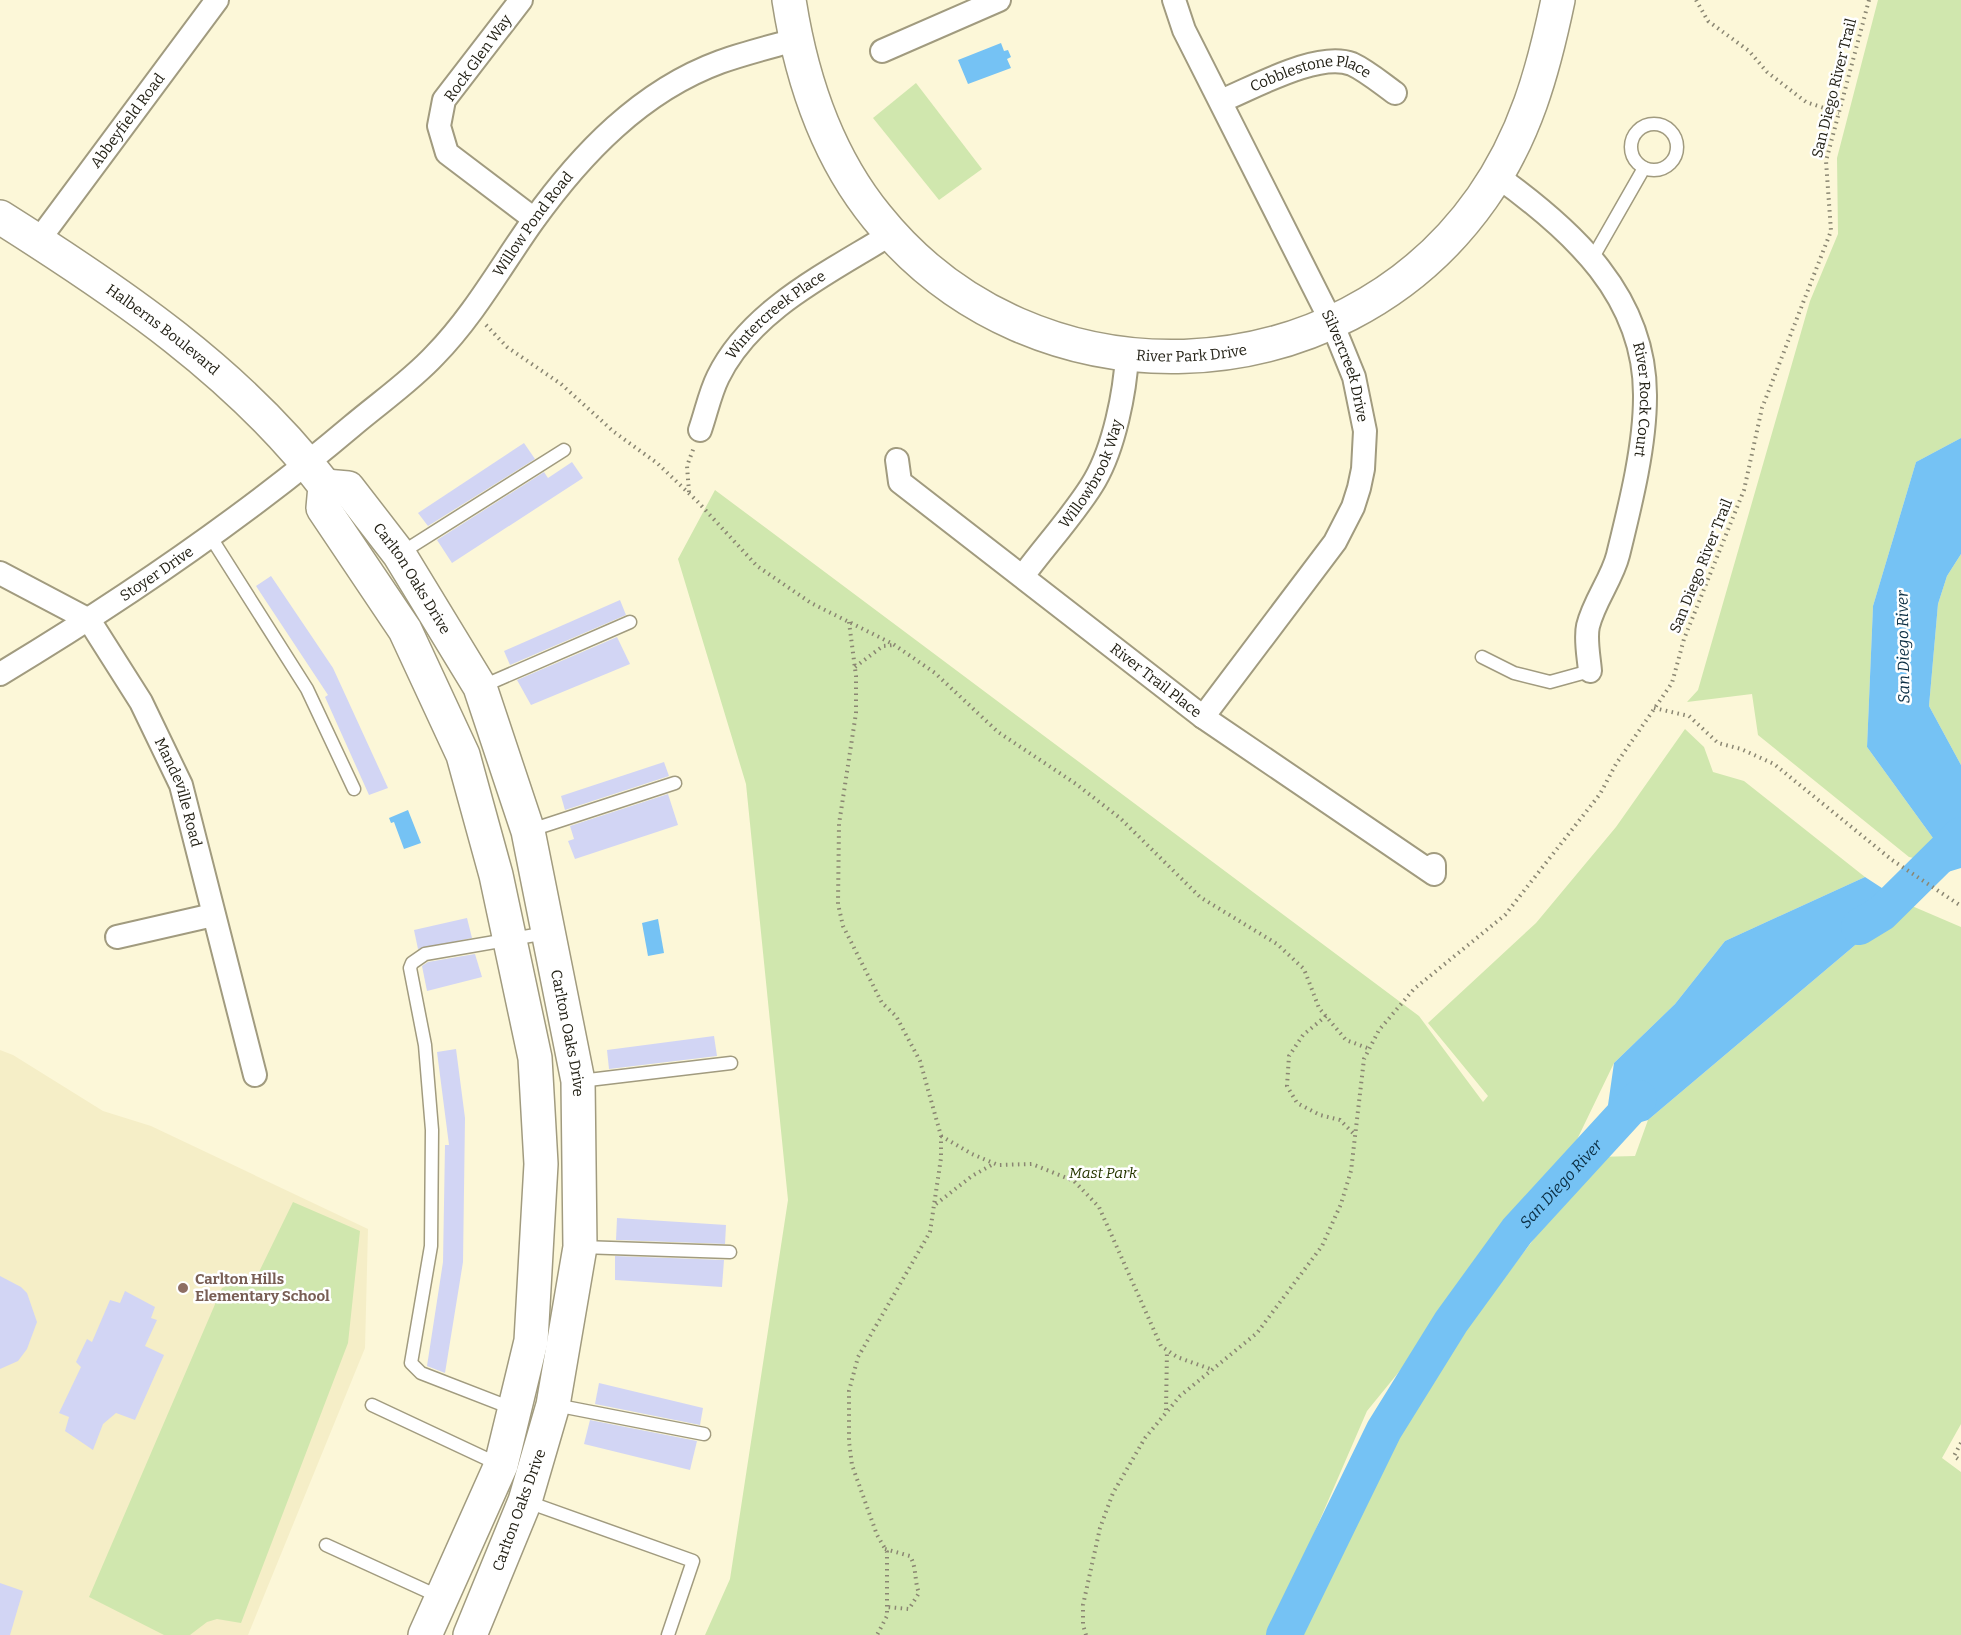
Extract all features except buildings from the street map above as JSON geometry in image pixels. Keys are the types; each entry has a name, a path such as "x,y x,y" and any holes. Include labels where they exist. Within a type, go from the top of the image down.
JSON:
{"main road":[{"name":"River Park Drive","path":"789,0 795,40 815,107 850,179 891,234 911,254 954,288 1006,318 1066,341 1127,356 1157,358 1217,356 1276,344 1332,323 1390,290 1417,269 1464,221 1497,176 1525,122 1536,93 1558,0"},
{"name":"Halberns Boulevard","path":"0,217 173,334 251,404 316,475"},
{"name":"Carlton Oaks Drive","path":"316,475 348,488 399,554 480,687 528,831 578,1081 580,1247 553,1405 520,1441 441,1598 425,1635"},
{"name":"Carlton Oaks Drive","path":"316,475 322,508 405,630 463,755 496,875 535,1058 541,1164 531,1341 520,1441 525,1501 470,1635"}],"street":[{"name":"Abbeyfield Road","path":"38,241 217,0"},
{"name":"Rock Glen Way","path":"521,0 444,100 440,126 447,153 534,219"},
{"path":"882,51 999,0"},
{"name":"Silvercreek Drive","path":"1174,0 1184,30 1332,323 1354,377 1364,422 1363,469 1353,507 1335,542 1203,717"},
{"name":"Willow Pond Road","path":"316,475 435,356 473,309 534,219 588,152 649,100 680,81 721,62 795,40"},
{"name":"Cobblestone Place","path":"1221,101 1307,64 1332,60 1360,68 1395,93"},
{"name":"River Rock Court","path":"1497,176 1546,211 1592,259 1616,292 1634,330 1640,351 1646,395 1642,439 1618,557 1587,627 1590,671"},
{"name":"Wintercreek Place","path":"700,430 718,377 754,329 788,300 891,234"},
{"name":"Willowbrook Way","path":"1023,576 1095,480 1108,450 1121,401 1127,356"},
{"name":"River Trail Place","path":"897,459 900,482 1203,717 1434,874 1434,865"},
{"name":"Stoyer Drive","path":"0,674 89,620 210,536 316,475"},
{"name":"Mandeville Road","path":"0,573 89,620 141,702 181,785 255,1075"},
{"path":"117,937 213,915"}],"lane":[{"path":"1592,259 1644,168"},
{"path":"399,554 564,450"},
{"path":"210,536 307,689 354,789"},
{"path":"480,687 630,622"},
{"path":"1482,657 1514,672 1550,682 1590,671"},
{"path":"528,831 675,783"},
{"path":"520,1441 413,1367 411,1358 431,1246 432,1131 425,1045 410,968 412,963 425,954 549,933"},
{"path":"578,1081 731,1063"},
{"path":"580,1247 730,1252"},
{"path":"372,1405 520,1441"},
{"path":"553,1405 704,1434"},
{"path":"525,1501 693,1561 668,1635"},
{"path":"326,1545 441,1598"}],"path":[{"path":"1696,0 1708,21 1749,51 1767,72 1806,102 1839,113"},
{"name":"San Diego River Trail","path":"1086,1635 1083,1625 1083,1605 1100,1528 1122,1478 1145,1438 1179,1396 1257,1333 1322,1246 1341,1204 1351,1171 1364,1059 1379,1030 1414,990 1505,915 1600,794 1672,683 1684,639 1744,490 1762,408 1831,231 1826,161 1869,0"},
{"path":"473,309 507,347 561,384 614,432 657,463 689,493 757,566 811,603 894,645 935,673 998,732 1076,784 1120,818 1200,897 1277,944 1304,969 1319,1008 1346,1040 1370,1048"},
{"path":"689,493 687,466 700,430"},
{"path":"849,622 855,668 856,713 839,824 838,904 843,926 882,1003 901,1024 920,1061 941,1136 935,1205 930,1232 858,1358 849,1391 849,1442 852,1465 877,1535 887,1552 887,1616 877,1635"},
{"path":"855,668 869,654 883,646 894,645"},
{"path":"1654,708 1689,716 1718,743 1741,749 1774,764 1892,860 1961,906"},
{"path":"1326,1016 1304,1035 1288,1056 1287,1086 1297,1103 1320,1115 1340,1120 1356,1136"},
{"path":"941,1136 972,1154 995,1163 1032,1164 1074,1181 1098,1207 1161,1346 1177,1357 1213,1370"},
{"path":"935,1205 972,1176 995,1163"},
{"path":"1166,1411 1167,1350"},
{"path":"1961,1443 1954,1456 1961,1461"},
{"path":"885,1549 910,1557 915,1565 913,1579 919,1593 909,1609 887,1607"}],"shaded area":[{"name":"Carlton Hills Elementary School","path":"0,1050 13,1055 103,1111 151,1126 368,1229 365,1348 248,1635 0,1635"}],"green space":[{"path":"1878,0 1961,0 1961,438 1916,462 1873,606 1867,747 1933,838 1928,861 1909,857 1758,735 1752,694 1687,702 1698,690 1810,301 1838,234 1837,158"},
{"path":"916,83 982,169 939,200 873,118"},
{"name":"Mast Park","path":"715,490 1419,1016 1483,1102 1488,1096 1428,1023 1536,923 1616,827 1685,729 1704,747 1713,772 1744,781 1865,877 1725,941 1675,1004 1614,1063 1570,1154 1442,1319 1367,1411 1270,1635 705,1635 730,1579 788,1200 746,784 678,559"},
{"path":"1961,554 1961,765 1929,706 1938,604 1947,576"},
{"path":"1905,903 1961,927 1961,1424 1942,1458 1961,1472 1961,1635 1297,1635 1397,1432 1467,1327 1596,1157 1635,1156 1648,1120"},
{"path":"293,1202 360,1231 348,1343 241,1623 217,1619 207,1622 190,1635 164,1635 89,1597 222,1288 258,1274"}],"water":[{"path":"1001,43 1004,51 1008,50 1011,57 1007,59 1011,68 968,84 958,60"},
{"path":"1961,438 1961,554 1947,576 1938,604 1929,706 1961,765 1961,868 1928,878 1928,861 1933,838 1867,747 1873,606 1916,462"},
{"path":"408,810 421,843 404,849 394,822 391,823 389,818"},
{"path":"1865,877 1905,903 1648,1120 1604,1133 1614,1063 1675,1004 1725,941"},
{"path":"658,919 664,953 648,956 642,923"}],"waterway":[{"name":"San Diego River","path":"1859,927 1882,913 1961,835"},
{"name":"San Diego River","path":"1284,1635 1384,1430 1451,1322 1517,1231 1639,1098"}],"place":[{"name":"Carlton Hills Elementary School","path":"183,1288"}]}
